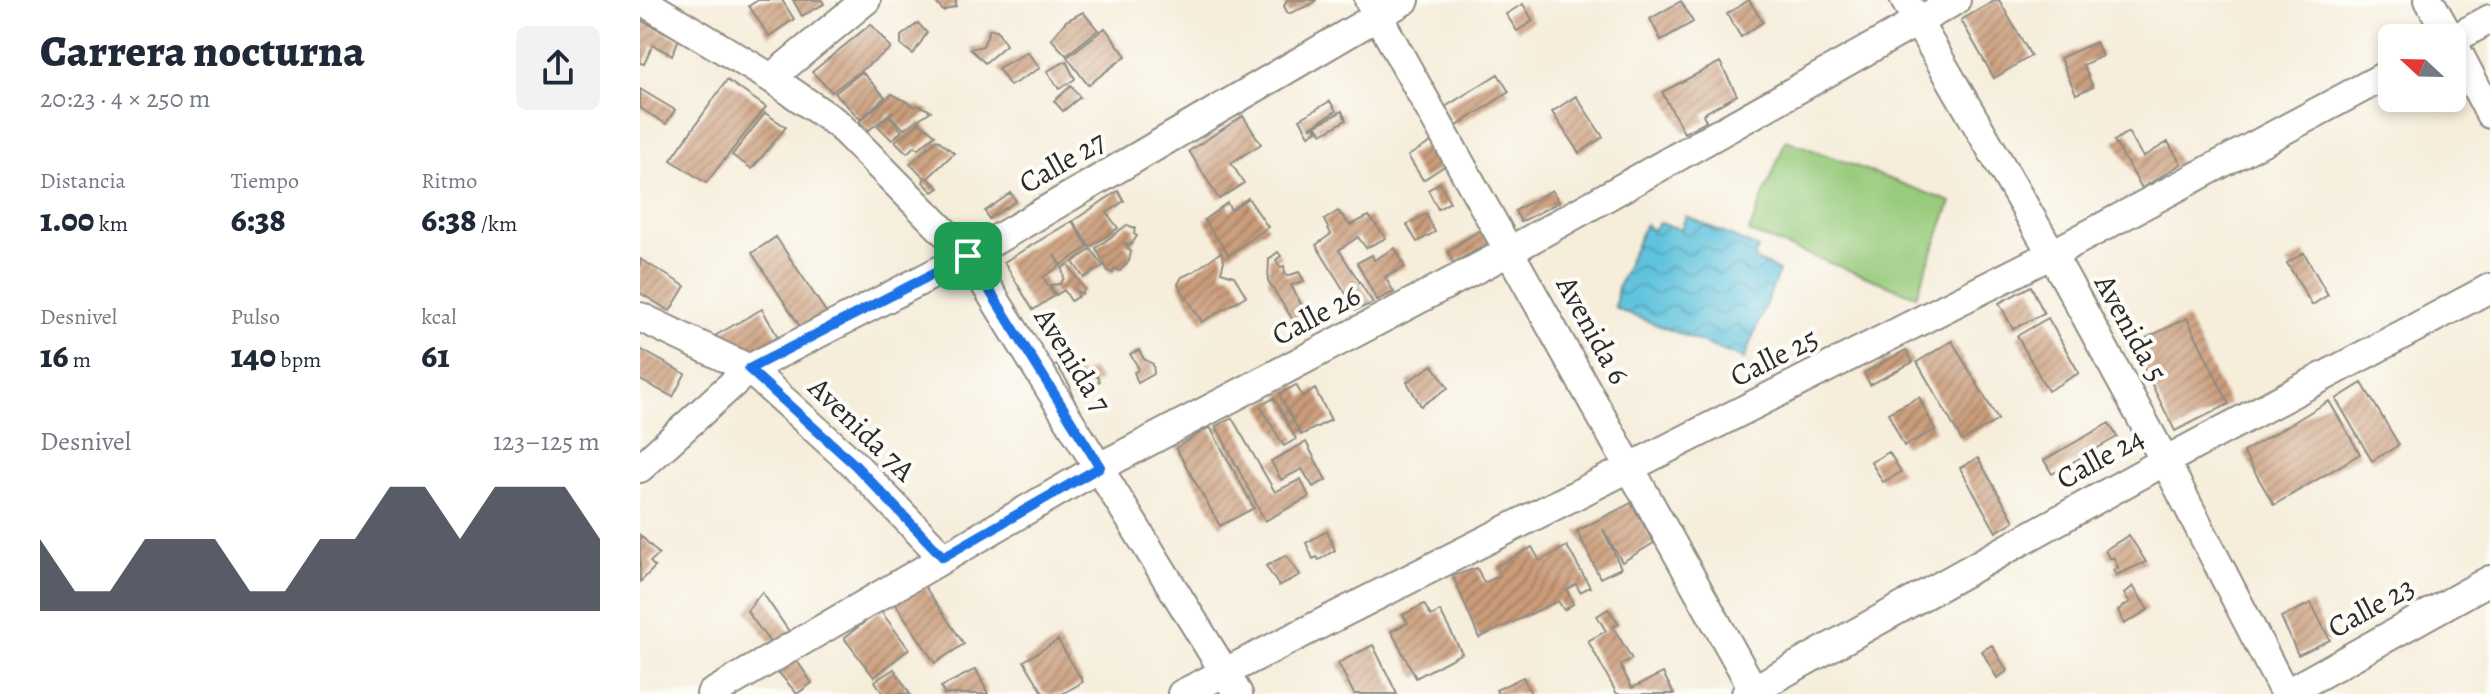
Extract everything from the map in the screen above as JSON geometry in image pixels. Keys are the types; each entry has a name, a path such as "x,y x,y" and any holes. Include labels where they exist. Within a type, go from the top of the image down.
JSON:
{"street":[{"name":"Avenida 7","path":"641,0 771,78 838,124 968,256 1231,683"},
{"path":"771,78 866,0"},
{"name":"Calle 27","path":"640,468 749,369 968,256 1374,8 1405,0"},
{"name":"Calle 26","path":"711,694 1100,467 1510,251 1911,11 1956,0"},
{"path":"2429,0 2442,24"},
{"name":"Avenida 6","path":"1374,8 1752,693"},
{"name":"Avenida 5","path":"1911,11 2052,254 2165,461 2285,694"},
{"path":"2466,32 2490,19"},
{"path":"2466,68 2490,114"},
{"name":"Calle 25","path":"1182,694 1231,683 1630,468 2052,254 2378,79"},
{"name":"Calle 24","path":"1752,693 2165,461 2490,288"},
{"name":"Avenida 7A","path":"640,317 749,369 855,465 943,557"},
{"name":"Calle 23","path":"2285,694 2490,580"}],"green space":[{"path":"1786,140 1951,202 1916,296 1749,232"}],"water":[{"path":"1686,216 1758,248 1754,259 1779,271 1744,359 1615,307 1618,287 1645,224 1653,230 1659,223 1681,229"}],"building":[{"path":"758,0 782,0 794,19 769,36 749,6"},
{"path":"793,0 822,0 824,4 802,16"},
{"path":"934,0 956,0 956,6 943,11"},
{"path":"1287,0 1316,0 1288,14 1284,6"},
{"path":"1749,0 1763,22 1741,37 1727,14"},
{"path":"1999,0 2031,56 1994,78 1961,20"},
{"path":"1681,1 1693,22 1661,40 1650,19"},
{"path":"1523,4 1533,21 1517,31 1506,14"},
{"path":"1083,12 1098,30 1066,55 1051,39 1066,21"},
{"path":"640,20 679,39 672,55 653,45 644,64 640,63"},
{"path":"918,23 927,33 913,54 901,45 901,36"},
{"path":"871,24 891,48 832,92 812,72"},
{"path":"1105,28 1126,56 1088,85 1067,57"},
{"path":"990,29 997,30 1006,45 985,63 970,49 983,46"},
{"path":"2096,42 2102,56 2083,65 2093,87 2076,94 2060,58"},
{"path":"1027,52 1040,68 1010,86 998,68"},
{"path":"1066,61 1075,79 1059,89 1047,71"},
{"path":"1720,62 1737,95 1703,114 1706,121 1684,133 1662,92"},
{"path":"862,72 885,97 860,119 835,93"},
{"path":"1498,74 1509,92 1457,126 1445,107"},
{"path":"727,80 766,107 706,183 671,160"},
{"path":"1071,86 1080,97 1063,111 1054,101"},
{"path":"640,89 675,110 666,124 640,108"},
{"path":"892,94 931,111 904,129 890,115 893,111 869,130 859,122"},
{"path":"1576,96 1603,137 1579,153 1552,112"},
{"path":"1330,101 1336,111 1310,127 1315,126 1317,130 1309,135 1300,119"},
{"path":"1342,111 1346,120 1322,134 1316,125"},
{"path":"765,113 786,127 752,169 732,155"},
{"path":"889,116 902,131 892,140 878,126"},
{"path":"1243,116 1261,144 1231,163 1244,183 1219,199 1189,151"},
{"path":"920,122 935,135 918,149 915,146 907,153 895,141"},
{"path":"2128,132 2143,157 2168,142 2181,164 2142,188 2114,141"},
{"path":"1441,136 1455,159 1423,180 1408,156"},
{"path":"937,139 954,153 928,178 939,188 933,192 923,182 925,178 910,164"},
{"path":"1440,183 1450,202 1438,209 1428,190"},
{"path":"1552,190 1559,202 1521,222 1515,211"},
{"path":"1118,191 1124,201 1107,213 1118,228 1090,247 1073,221"},
{"path":"1011,193 1016,201 989,219 985,211"},
{"path":"1248,198 1268,227 1229,255 1204,220 1227,203 1231,210"},
{"path":"1338,211 1350,225 1369,216 1386,238 1366,248 1358,237 1339,250 1373,303 1356,310 1316,245 1331,234 1324,220"},
{"path":"1426,214 1435,232 1417,242 1407,225"},
{"path":"1072,221 1088,247 1061,265 1054,255 1060,266 1043,277 1054,296 1033,310 1004,262"},
{"path":"1127,225 1135,228 1134,234 1137,236 1131,245 1124,243 1131,252 1129,261 1120,271 1115,268 1113,273 1108,271 1096,248"},
{"path":"1485,227 1493,241 1453,263 1448,251"},
{"path":"776,237 830,318 805,334 752,253"},
{"path":"1395,248 1405,267 1385,277 1394,292 1377,300 1357,263 1372,255 1374,260"},
{"path":"1091,249 1103,266 1084,278 1073,262"},
{"path":"1221,252 1224,261 1221,272 1234,276 1246,296 1202,322 1178,284 1182,277"},
{"path":"1278,252 1281,256 1276,260 1280,267 1284,266 1285,274 1299,272 1304,281 1291,285 1309,319 1296,325 1268,281 1269,259"},
{"path":"2304,253 2328,295 2312,305 2287,263"},
{"path":"640,259 685,286 670,311 640,293"},
{"path":"1068,264 1084,289 1082,294 1076,290 1079,296 1071,301 1064,290 1056,295 1050,285 1060,284 1064,278 1062,268"},
{"path":"2031,286 2044,313 2013,329 1999,303"},
{"path":"762,309 778,337 740,358 734,346 720,353 711,338"},
{"path":"2048,318 2079,373 2048,391 2017,336"},
{"path":"2187,318 2229,404 2175,431 2132,345"},
{"path":"1952,341 1998,420 1962,441 1917,362"},
{"path":"640,349 685,374 673,397 640,380"},
{"path":"1139,350 1144,359 1153,364 1154,374 1138,383 1134,372 1138,367 1130,354"},
{"path":"1906,350 1913,362 1870,385 1864,373"},
{"path":"1057,365 1070,386 1075,404 1050,369"},
{"path":"1072,365 1080,375 1092,368 1100,381 1084,390 1070,368"},
{"path":"1433,365 1448,388 1421,406 1407,382"},
{"path":"2362,383 2399,445 2372,461 2336,399"},
{"path":"1296,385 1303,397 1315,389 1331,420 1301,435 1279,394"},
{"path":"1919,397 1935,430 1904,446 1888,413"},
{"path":"1274,398 1296,439 1284,446 1260,406"},
{"path":"2329,401 2360,454 2274,505 2243,452"},
{"path":"1232,418 1275,492 1301,479 1309,497 1265,521 1216,426"},
{"path":"2109,423 2117,437 2052,474 2044,460"},
{"path":"1210,427 1254,508 1220,526 1176,448"},
{"path":"1306,442 1326,480 1313,487 1302,469 1281,480 1271,461"},
{"path":"1889,452 1901,472 1883,482 1871,462"},
{"path":"1978,458 2014,521 1996,532 1960,468"},
{"path":"1631,503 1654,543 1622,562 1603,529 1621,568 1600,578 1577,531"},
{"path":"1327,531 1335,550 1319,560 1317,557 1313,559 1306,543"},
{"path":"640,535 659,554 650,562 655,567 640,582"},
{"path":"2129,535 2146,562 2116,575 2113,570 2118,568 2114,558 2109,558 2105,550"},
{"path":"1567,546 1590,587 1580,592 1576,584 1567,590 1573,604 1564,610 1558,601 1479,638 1453,576 1477,568 1484,583 1500,576 1497,566 1532,547 1540,561"},
{"path":"1286,555 1300,575 1279,586 1266,566"},
{"path":"923,584 964,644 935,663 895,603"},
{"path":"2133,586 2148,610 2124,624 2118,610 2130,602 2124,594"},
{"path":"762,592 790,633 771,644 747,611"},
{"path":"2311,603 2330,640 2298,655 2281,617"},
{"path":"1424,604 1431,616 1440,611 1462,653 1416,678 1391,631 1408,623 1403,615"},
{"path":"1608,609 1619,624 1613,627 1632,659 1620,665 1632,688 1663,673 1674,694 1617,694 1588,641 1606,631 1597,616"},
{"path":"880,610 909,649 874,677 844,638"},
{"path":"1058,640 1083,682 1062,694 1044,694 1024,661"},
{"path":"1373,645 1397,694 1354,694 1338,663"},
{"path":"1992,645 2007,671 1997,678 1982,651"},
{"path":"791,652 812,683 797,694 774,667"},
{"path":"894,669 910,694 883,694 875,681"},
{"path":"976,669 988,694 944,694 941,687"},
{"path":"1523,677 1531,694 1498,694 1496,690"}],"route":[{"path":"968,256 1100,467 943,557 855,465 749,369 968,256"}]}
